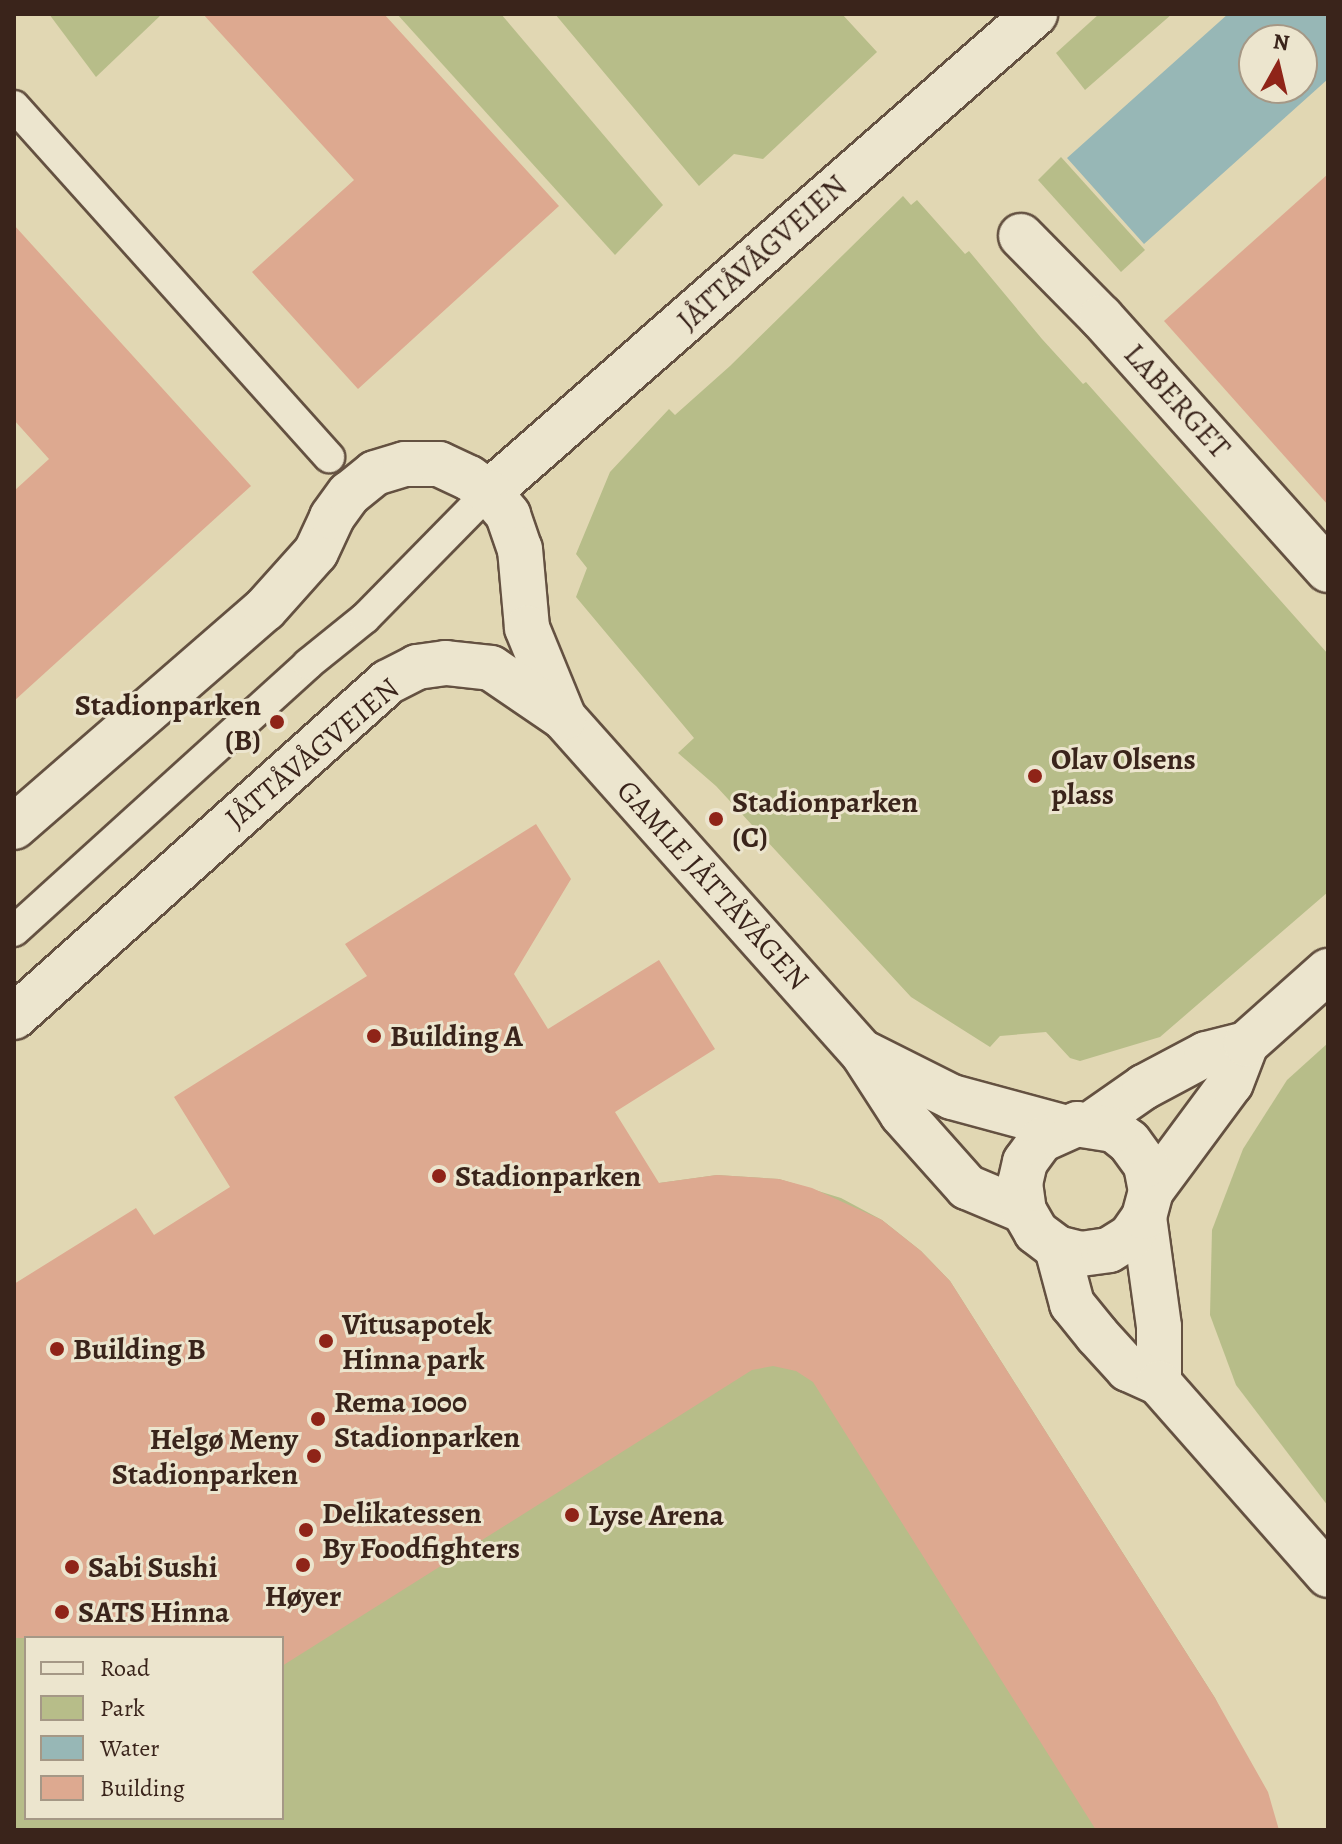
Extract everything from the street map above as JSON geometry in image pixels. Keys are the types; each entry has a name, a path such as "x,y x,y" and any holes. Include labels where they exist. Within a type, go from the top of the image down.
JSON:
{"street":[{"name":"JÅTTÅVÅGVEIEN","path":"489,492 1035,14"},
{"name":"LABERGET","path":"1021,236 1101,317 1328,570"},
{"path":"14,827 265,609 316,552 332,517 349,494 375,473 405,464 439,464 489,492 508,515 520,549 527,628 564,718"},
{"name":"JÅTTÅVÅGVEIEN","path":"14,1017 388,682 417,667 446,663 491,668 564,718"},
{"name":"GAMLE JÅTTÅVÅGEN","path":"564,718 862,1052 902,1114 967,1187 1024,1211 1036,1232 1057,1248 1072,1304 1128,1369 1159,1383 1328,1575"},
{"path":"1057,1248 1081,1254 1109,1250 1130,1237 1147,1204 1231,1083 1246,1044 1328,971"},
{"path":"1024,1211 1020,1183 1025,1162 1041,1140 1077,1126 1206,1054 1246,1044"},
{"name":"GAMLE JÅTTÅVÅGEN","path":"862,1052 952,1097 1077,1126 1114,1130 1129,1142 1146,1165 1159,1327 1159,1383"}],"lane":[{"path":"14,106 329,457"},
{"path":"14,931 308,664 365,618 489,492"}],"green space":[{"path":"49,14 162,14 96,77"},
{"path":"397,14 501,14 663,205 615,255"},
{"path":"555,14 842,14 877,52 763,159 734,154 699,186"},
{"path":"1099,14 1172,14 1085,90 1056,53"},
{"path":"1061,157 1145,250 1121,272 1038,180"},
{"path":"903,196 911,205 917,200 965,254 969,251 1042,339 1083,384 1086,382 1328,654 1328,892 1160,1037 1080,1061 1070,1058 1046,1032 1000,1036 990,1047 911,997 716,786 678,753 694,738 576,597 587,568 576,554 610,472 669,409 675,415 730,366"},
{"path":"1328,1043 1328,1506 1236,1385 1210,1315 1212,1230 1243,1149 1287,1080"},
{"name":"Lyse Arena","path":"717,1175 779,1179 841,1198 882,1220 921,1251 950,1281 1215,1698 1279,1830 14,1830 14,1541 659,1183"}],"water":[{"path":"1228,14 1328,14 1328,79 1318,88 1318,24 1238,24 1238,104 1300,104 1144,244 1067,158"}],"building":[{"path":"203,14 384,14 559,206 358,389 252,272 354,180"},
{"path":"1328,174 1328,505 1164,321"},
{"path":"14,225 251,486 14,701 14,491 49,459 14,420"},
{"path":"536,824 571,879 514,974 548,1029 659,960 715,1049 615,1112 659,1183 717,1175 779,1179 812,1188 882,1220 921,1251 950,1281 1215,1698 1268,1792 1279,1830 1096,1830 813,1382 796,1371 773,1366 752,1370 284,1665 284,1636 14,1638 14,1284 136,1208 154,1235 230,1187 174,1097 367,976 345,944"}],"place":[{"name":"Stadionparken (B)","path":"277,722"},
{"name":"Olav Olsens plass","path":"1035,776"},
{"name":"Stadionparken (C)","path":"716,819"},
{"name":"Building A","path":"374,1036"},
{"name":"Stadionparken","path":"439,1176"},
{"name":"Vitusapotek Hinna park","path":"326,1341"},
{"name":"Building B","path":"57,1349"},
{"name":"Rema 1000 Stadionparken","path":"318,1419"},
{"name":"Helgø Meny Stadionparken","path":"314,1456"},
{"name":"Lyse Arena","path":"572,1515"},
{"name":"Delikatessen By Foodfighters","path":"306,1530"},
{"name":"Høyer","path":"303,1565"},
{"name":"Sabi Sushi","path":"72,1567"},
{"name":"SATS Hinna","path":"62,1612"}]}
